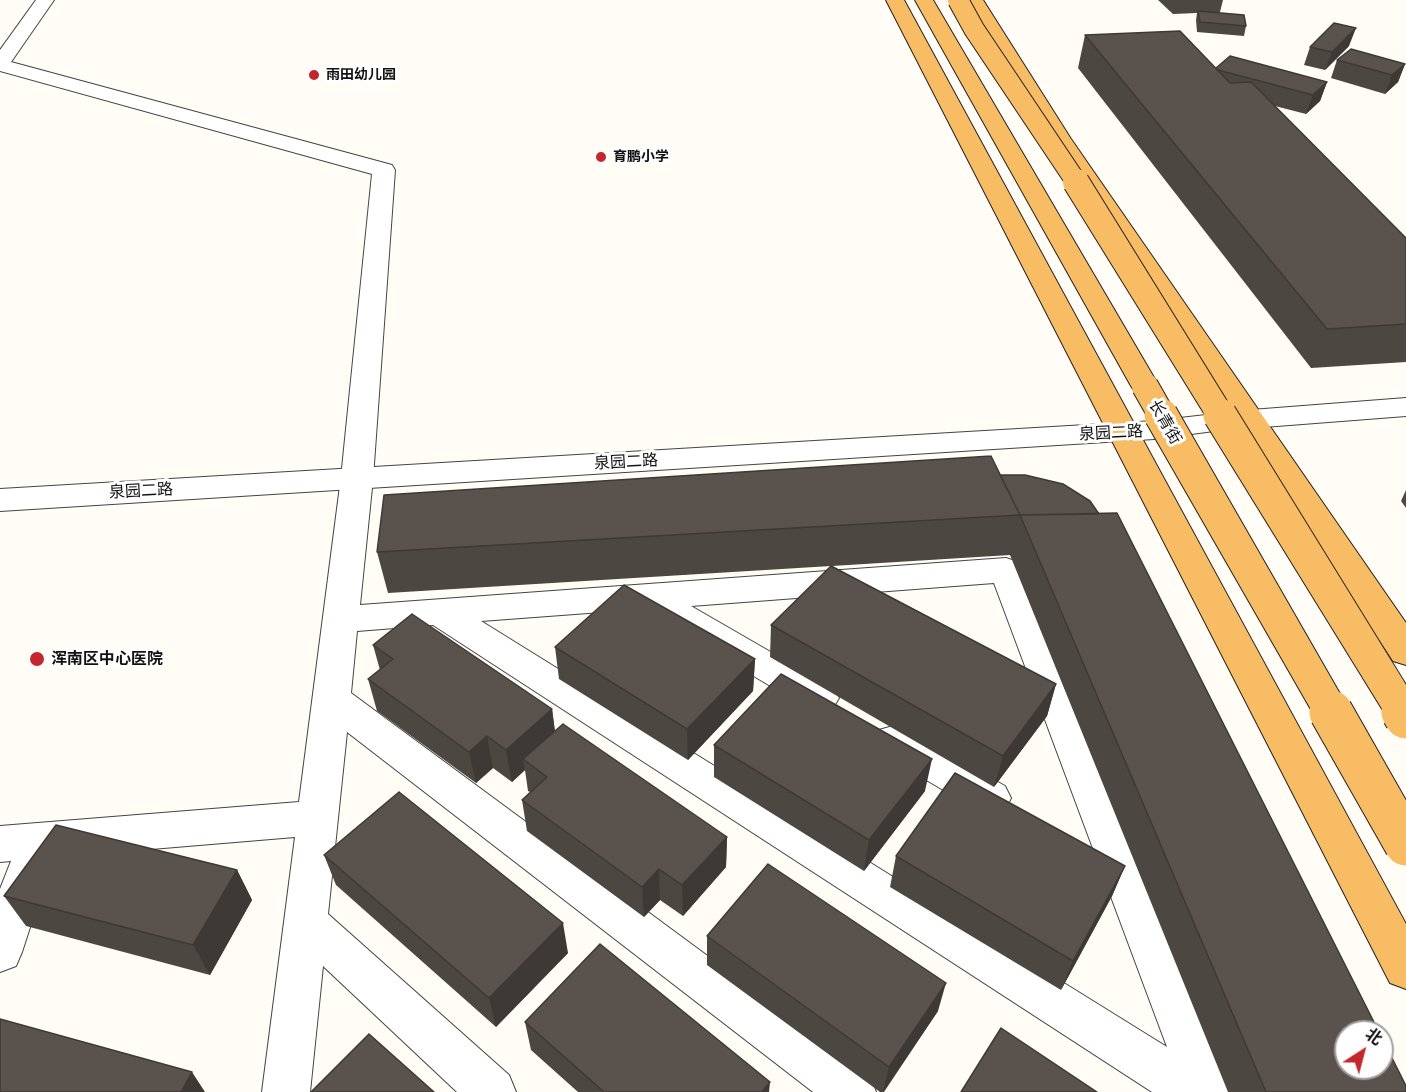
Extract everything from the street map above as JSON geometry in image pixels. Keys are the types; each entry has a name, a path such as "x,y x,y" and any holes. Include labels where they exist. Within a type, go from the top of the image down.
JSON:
{"highway":[{"path":"895,0 1406,968"},
{"name":"长青街","path":"924,0 1406,844"},
{"path":"958,0 974,29 1066,165 1406,717"},
{"path":"974,0 1060,139 1406,651"}],"street":[{"path":"45,0 0,65 384,170 357,478 286,1092"},
{"name":"泉园二路","path":"0,500 1124,432 1406,407"},
{"path":"341,619 1006,570 1208,1092"},
{"path":"647,596 1023,816"},
{"path":"439,612 1195,1092"},
{"path":"331,699 852,1092"},
{"path":"0,952 19,843 318,818"},
{"path":"1074,846 1125,876"},
{"path":"305,921 492,1092"}],"building":[{"path":"1198,11 1244,15 1246,26 1200,22"},
{"path":"1334,23 1356,28 1332,52 1310,47"},
{"path":"1180,31 1230,83 1251,82 1406,238 1406,324 1327,329 1085,35"},
{"path":"1351,49 1405,64 1392,75 1337,60"},
{"path":"1230,56 1327,82 1313,95 1216,68"},
{"path":"991,456 1020,515 377,552 384,495"},
{"path":"1000,475 1025,475 1063,484 1090,501 1099,514 1020,515"},
{"path":"1117,513 1373,1020 1334,1020 1334,1080 1394,1080 1394,1062 1406,1086 1406,1092 1266,1092 1020,515"},
{"path":"831,566 1056,684 1003,756 771,625"},
{"path":"624,585 755,659 687,729 555,647"},
{"path":"412,614 552,709 506,750 487,736 469,752 368,679 393,659 373,645"},
{"path":"781,674 932,759 869,840 714,745"},
{"path":"563,724 727,837 682,885 659,869 642,887 522,800 547,777 523,759"},
{"path":"955,773 1125,866 1073,961 896,856"},
{"path":"399,792 563,923 489,998 324,855"},
{"path":"56,825 237,870 193,945 4,896"},
{"path":"768,864 946,983 889,1067 707,936"},
{"path":"600,944 770,1082 762,1092 604,1092 525,1022"},
{"path":"0,1019 192,1072 181,1092 0,1092"},
{"path":"1001,1028 1097,1092 961,1092"},
{"path":"369,1034 434,1092 311,1092"}],"place":[{"name":"雨田幼儿园","path":"314,75"},
{"name":"育鹏小学","path":"601,157"},
{"name":"浑南区中心医院","path":"37,659"}]}
